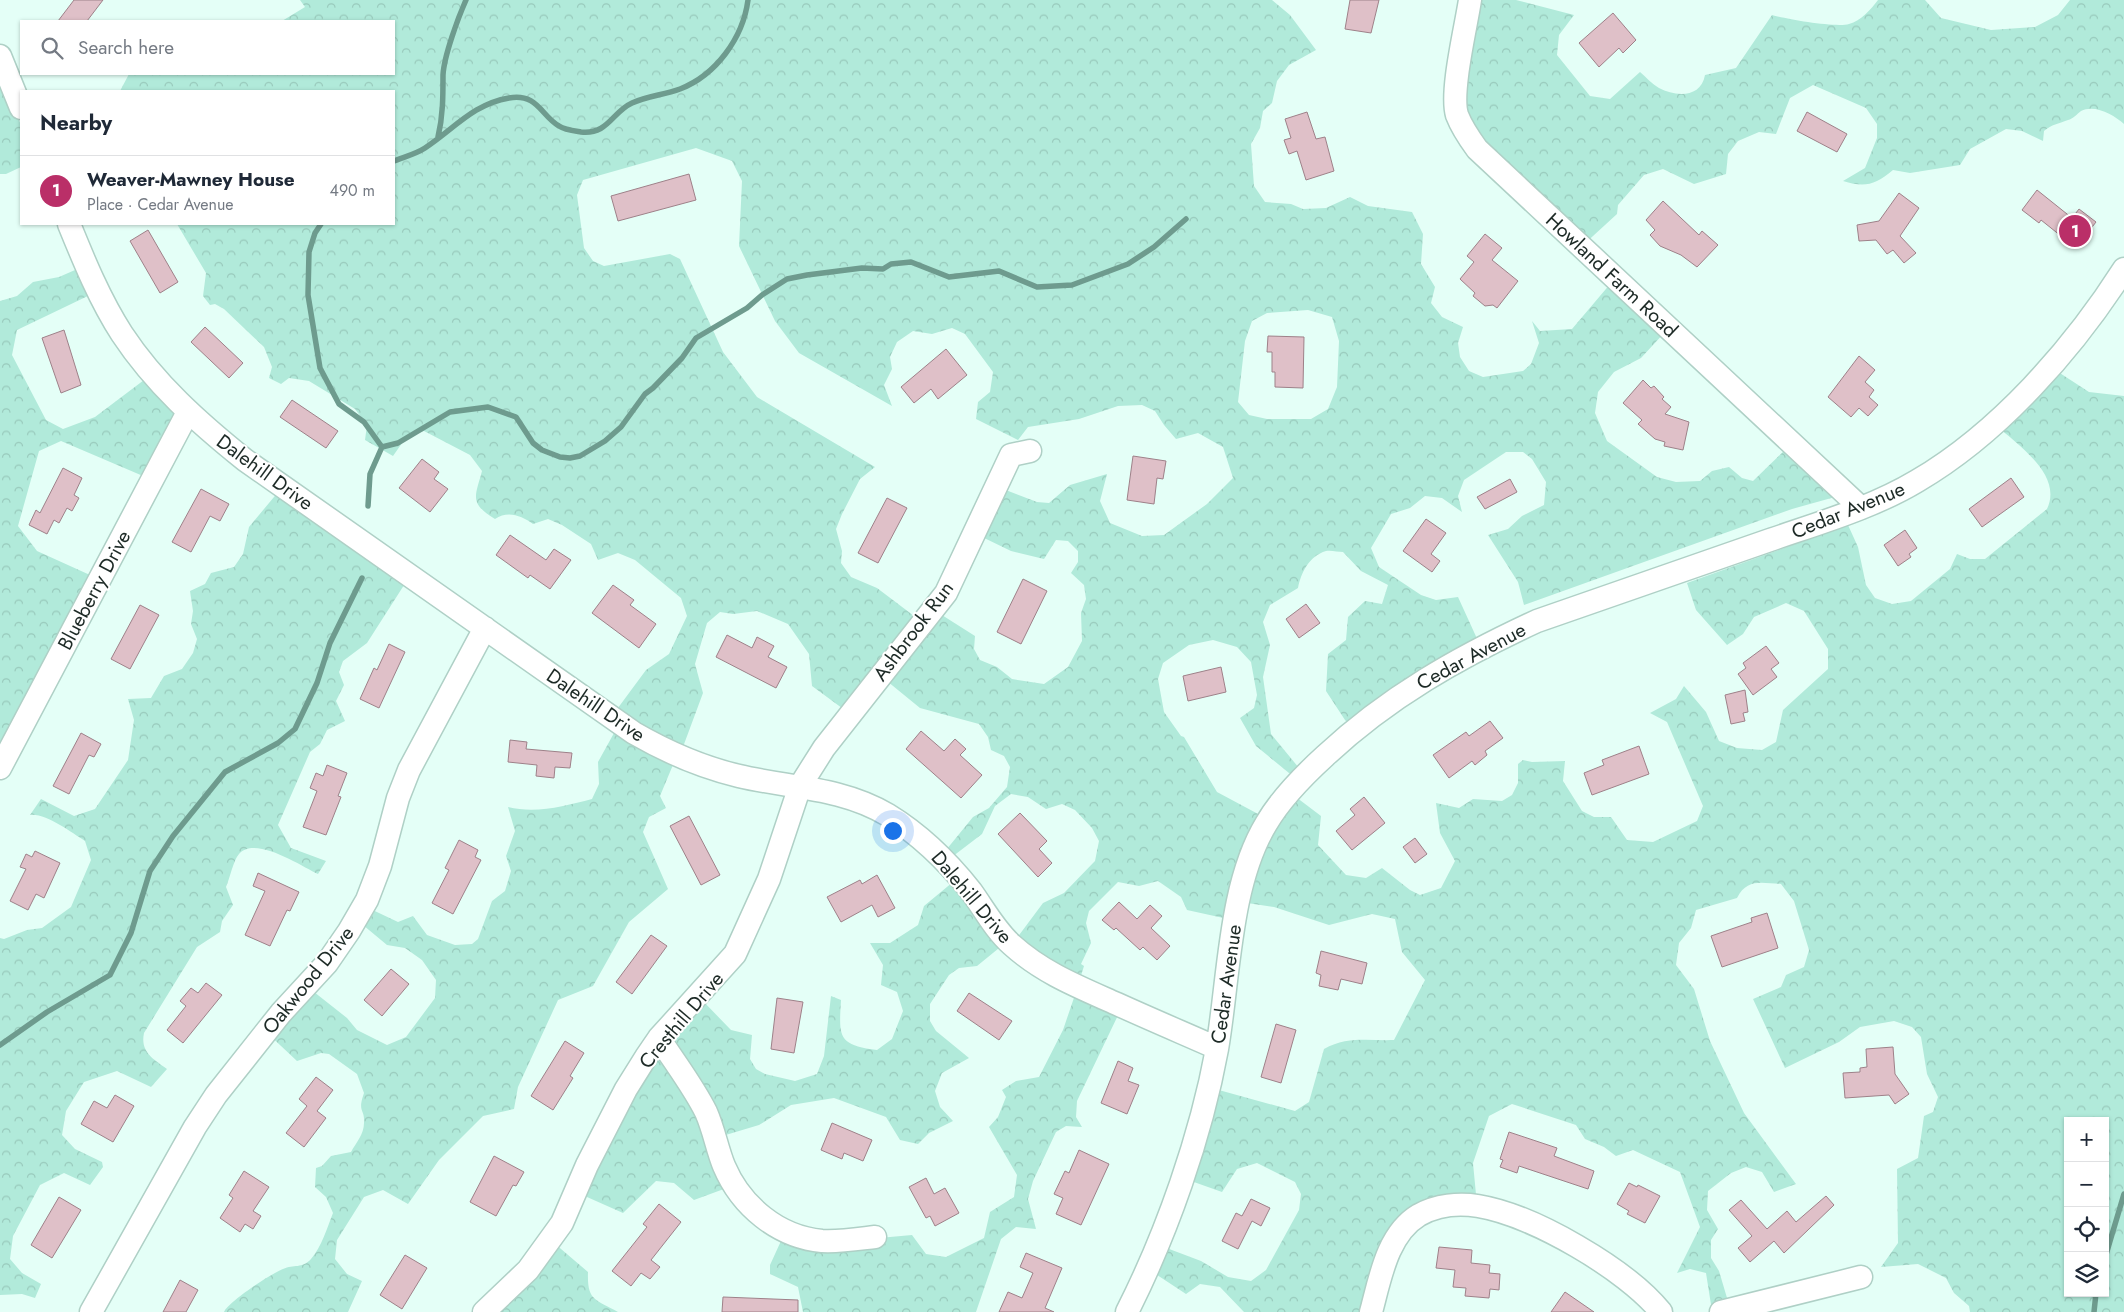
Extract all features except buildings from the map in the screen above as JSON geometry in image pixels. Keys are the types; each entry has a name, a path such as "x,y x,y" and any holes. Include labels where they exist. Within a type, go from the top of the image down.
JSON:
{"street":[{"name":"Howland Farm Road","path":"1470,0 1455,89 1457,113 1464,130 1477,149 1861,508"},
{"path":"0,56 20,106"},
{"name":"Dalehill Drive","path":"69,225 103,300 122,334 146,367 188,412 245,460 634,733 659,748 739,776 800,786 844,796 865,803 888,815 909,829 944,860 1010,943 1038,966 1072,984 1217,1048"},
{"name":"Cedar Avenue","path":"1127,1312 1141,1285 1179,1188 1195,1138 1217,1048 1233,927 1251,857 1266,824 1287,795 1308,772 1352,730 1402,694 1494,640 1537,621 1861,508 1915,483 1984,434 2052,364 2088,320 2124,269"},
{"name":"Blueberry Drive","path":"0,768 188,412"},
{"name":"Ashbrook Run","path":"800,786 824,748 946,593 1011,455 1030,450"},
{"name":"Oakwood Drive","path":"91,1312 195,1126 216,1095 281,1014 327,963 367,900 380,866 398,798 409,770 485,628"},
{"name":"Cresthill Drive","path":"484,1312 528,1270 554,1234 626,1089 659,1038 735,954 769,879 800,786"},
{"path":"659,1038 693,1088 706,1114 736,1190 749,1205 784,1230 810,1239 833,1241 875,1237"},
{"path":"1371,1312 1381,1274 1392,1246 1406,1226 1418,1216 1437,1207 1456,1205 1478,1206 1500,1212 1539,1227 1584,1250 1609,1265 1636,1286 1661,1312"},
{"path":"1720,1312 1861,1278"}],"green space":[{"path":"300,0 1272,0 1290,15 1316,50 1289,65 1277,81 1272,103 1263,111 1260,128 1251,144 1254,186 1265,202 1291,204 1303,209 1326,208 1350,197 1368,206 1412,212 1423,234 1421,264 1435,287 1431,303 1442,317 1463,327 1458,343 1460,357 1469,371 1483,377 1523,371 1531,364 1539,343 1532,321 1540,331 1572,329 1611,283 1665,332 1641,358 1614,372 1598,392 1595,413 1607,441 1657,477 1676,482 1700,481 1712,471 1729,467 1742,478 1753,481 1784,451 1835,497 1792,509 1524,605 1518,582 1488,535 1508,529 1522,516 1544,505 1546,482 1532,459 1523,452 1506,452 1464,480 1458,496 1462,512 1442,498 1425,496 1410,508 1391,514 1371,548 1379,567 1421,595 1436,600 1458,597 1479,643 1350,725 1326,691 1328,654 1346,640 1348,617 1365,601 1382,604 1388,585 1361,571 1343,552 1326,551 1310,561 1301,577 1298,588 1270,605 1263,622 1270,645 1263,677 1271,734 1299,768 1296,774 1289,773 1256,746 1240,718 1254,708 1257,695 1251,662 1237,647 1213,640 1189,645 1163,663 1158,679 1164,712 1181,736 1184,737 1217,792 1260,815 1284,788 1321,816 1318,845 1346,875 1366,878 1382,868 1410,890 1420,895 1441,888 1455,861 1440,833 1436,803 1459,808 1473,799 1502,801 1512,795 1518,783 1518,764 1523,760 1532,762 1565,761 1563,781 1582,811 1594,817 1611,817 1627,840 1653,842 1697,821 1703,806 1667,722 1650,713 1676,699 1684,686 1706,712 1719,741 1737,748 1762,750 1776,742 1783,710 1828,669 1828,649 1804,611 1786,603 1754,617 1743,634 1727,645 1696,610 1687,583 1848,525 1858,547 1866,585 1875,598 1892,604 1911,601 1950,569 1957,554 1970,559 1985,559 2047,509 2050,496 2049,484 2044,473 2027,452 1997,426 2049,366 2089,392 2124,396 2124,1312 1970,1312 1969,1306 1954,1293 1946,1278 1918,1264 1881,1267 1898,1243 1897,1169 1918,1158 1924,1116 1933,1112 1938,1097 1927,1074 1921,1037 1912,1027 1894,1021 1860,1027 1839,1042 1785,1068 1753,999 1781,987 1786,975 1804,967 1809,950 1794,901 1781,884 1761,883 1745,887 1737,898 1696,910 1691,928 1679,943 1676,965 1694,989 1710,1041 1744,1113 1796,1184 1774,1192 1762,1172 1746,1167 1731,1173 1708,1191 1707,1210 1718,1229 1711,1240 1711,1258 1719,1271 1730,1308 1712,1311 1706,1273 1690,1269 1677,1273 1700,1227 1680,1172 1633,1150 1616,1156 1604,1147 1585,1139 1576,1125 1512,1104 1489,1116 1473,1163 1477,1205 1429,1208 1362,1312 1244,1312 1220,1287 1200,1284 1186,1294 1145,1267 1156,1244 1201,1261 1228,1277 1251,1281 1266,1270 1299,1210 1301,1194 1295,1182 1257,1163 1237,1169 1222,1192 1177,1176 1208,1087 1295,1111 1309,1102 1324,1049 1341,1042 1394,1040 1425,980 1402,952 1395,919 1372,914 1329,925 1274,907 1234,901 1228,919 1187,910 1181,897 1158,881 1139,886 1118,882 1089,911 1086,923 1091,943 1081,964 1084,966 1078,985 1121,1009 1077,1101 1076,1117 1082,1127 1066,1126 1056,1132 1033,1181 1028,1199 1036,1229 1016,1227 1001,1239 976,1312 803,1312 798,1287 770,1274 770,1265 786,1230 879,1238 912,1235 926,1254 946,1257 984,1238 990,1212 1014,1197 1017,1175 989,1127 998,1117 1006,1097 1002,1090 1016,1081 1039,1077 1063,1030 1078,986 1014,942 1043,903 1064,893 1095,861 1099,841 1092,828 1075,810 1062,804 1046,809 1028,797 1011,794 995,806 982,834 948,860 942,855 973,817 989,808 1007,787 1010,767 1004,756 991,750 988,737 979,724 920,708 882,677 846,711 812,686 809,654 788,624 757,611 733,614 720,612 707,623 695,664 703,693 680,755 675,760 660,796 666,808 649,817 643,832 668,889 629,922 593,986 558,1000 518,1087 514,1109 483,1116 439,1160 408,1204 383,1190 364,1197 337,1240 335,1259 347,1274 362,1281 348,1312 224,1312 233,1302 261,1282 283,1269 308,1262 315,1254 333,1213 326,1197 315,1187 316,1168 322,1166 331,1156 351,1152 364,1127 361,1104 364,1093 357,1074 329,1054 321,1053 297,1061 264,1030 309,988 347,1018 357,1030 387,1045 406,1037 435,998 436,980 422,960 405,948 387,945 351,915 360,904 398,922 413,916 427,935 455,945 472,944 478,939 492,901 505,891 511,871 506,856 515,831 508,807 529,810 540,809 592,799 599,784 598,762 619,724 612,716 646,670 669,654 687,616 681,598 635,560 618,553 598,560 591,544 562,525 548,519 533,524 515,515 500,516 495,519 481,508 476,499 477,487 482,471 470,455 424,431 407,436 393,456 365,440 367,425 355,409 309,381 289,378 281,384 269,378 272,367 264,347 224,309 215,304 210,305 203,296 206,273 178,225 395,225 395,90 121,90 128,75 395,75 395,20 284,20 305,7","holes":["696,148 732,161 742,181 739,246 775,321 799,353 892,406 884,385 892,369 890,357 897,342 913,331 932,334 952,328 965,334 993,372 990,392 978,402 976,419 1018,440 1028,427 1079,419 1118,406 1142,405 1155,411 1176,439 1198,433 1223,447 1233,478 1207,504 1164,535 1142,536 1110,523 1100,501 1107,474 1070,485 1049,503 1037,502 998,487 978,535 1011,551 1044,559 1056,540 1068,541 1078,551 1078,562 1071,573 1084,585 1086,599 1081,613 1082,641 1068,667 1044,684 1012,679 997,667 980,660 974,649 975,636 934,610 922,622 877,588 851,577 841,563 842,551 836,529 860,479 875,467 757,397 723,352 680,259 670,254 604,266 593,261 584,248 577,195 583,180","1308,310 1332,317 1339,341 1337,387 1328,409 1311,419 1267,419 1249,415 1238,402 1245,341 1252,321 1267,313"]},
{"path":"1464,0 1516,0 1574,15 1559,35 1557,55 1590,96 1610,99 1640,72 1656,86 1666,91 1680,94 1693,92 1703,83 1705,75 1736,68 1772,15 1788,19 1843,25 1862,17 1878,0 1925,0 1941,18 1991,30 2035,27 2058,15 2070,0 2124,0 2124,124 2104,111 2086,109 2072,119 2052,125 2044,131 2043,141 2022,131 2006,129 1970,149 1960,165 1910,173 1893,170 1881,179 1864,185 1843,181 1865,168 1877,138 1877,124 1866,108 1813,85 1790,98 1776,134 1759,132 1738,141 1728,154 1726,174 1694,184 1663,169 1644,175 1618,205 1617,214 1581,247 1457,122"},
{"path":"0,84 5,87 20,123 20,167 6,174 0,174"},
{"path":"82,269 92,294 17,330 12,355 46,420 63,429 95,417 148,377 179,408 143,476 61,441 39,451 18,526 37,551 90,575 0,759 0,301 17,296 33,282 59,277"},
{"path":"279,491 406,582 367,643 343,661 339,672 344,685 336,701 345,721 327,730 320,744 310,752 278,825 291,848 326,861 318,874 290,859 267,850 246,849 239,854 233,865 226,887 233,905 222,921 220,932 197,947 144,1033 143,1040 146,1050 167,1069 151,1087 117,1071 84,1082 66,1111 62,1135 75,1149 102,1162 103,1167 90,1185 64,1173 40,1185 13,1236 10,1259 22,1273 41,1284 35,1298 22,1294 0,1295 0,938 4,939 27,930 42,928 71,907 91,860 85,841 51,820 30,815 41,799 74,816 95,809 128,760 134,720 128,699 151,698 164,676 182,669 193,653 197,639 191,624 193,611 190,591 205,584 211,573 234,567 243,554 249,527"},
{"path":"959,877 1004,944 977,966 959,968 949,975 930,1004 930,1021 936,1031 969,1058 942,1073 935,1091 940,1107 953,1121 929,1133 918,1144 900,1140 886,1117 834,1098 791,1105 759,1125 719,1137 732,1186 694,1200 674,1183 656,1181 623,1213 578,1193 621,1100 700,998 731,1030 752,1035 750,1059 756,1069 765,1074 795,1081 817,1074 824,1056 831,996 841,1000 841,1030 843,1037 848,1041 854,1045 877,1050 892,1039 903,1011 897,992 881,985 883,965 870,943 890,943 918,925 924,906"},
{"path":"554,1243 588,1272 589,1289 594,1298 618,1312 484,1312"}],"waterway":[{"path":"438,137 442,114 444,67 452,37 466,0"},
{"path":"395,161 425,148 474,111 496,101 509,98 519,97 533,102 553,122 564,128 581,132 598,130 632,103 680,89 705,75 726,54 734,41 745,14 748,0"},
{"path":"382,447 398,443 450,412 488,407 516,417 533,443 542,450 560,457 580,456 605,441 621,427 645,394 682,358 696,338 747,308 762,295 787,279 862,268 883,269 891,264 911,262 949,277 999,271 1037,287 1072,285 1128,264 1154,247 1186,219"},
{"path":"320,225 315,233 309,252 308,295 320,368 339,404 364,422 382,447 370,474 368,506"},
{"path":"0,1045 47,1012 110,975 131,933 150,871 173,836 225,772 278,743 295,729 317,683 330,643 362,578"},
{"path":"2107,1252 2124,1194"},
{"path":"2094,1312 2096,1297"}],"place":[{"name":"Weaver-Mawney House","path":"2075,231"}]}
